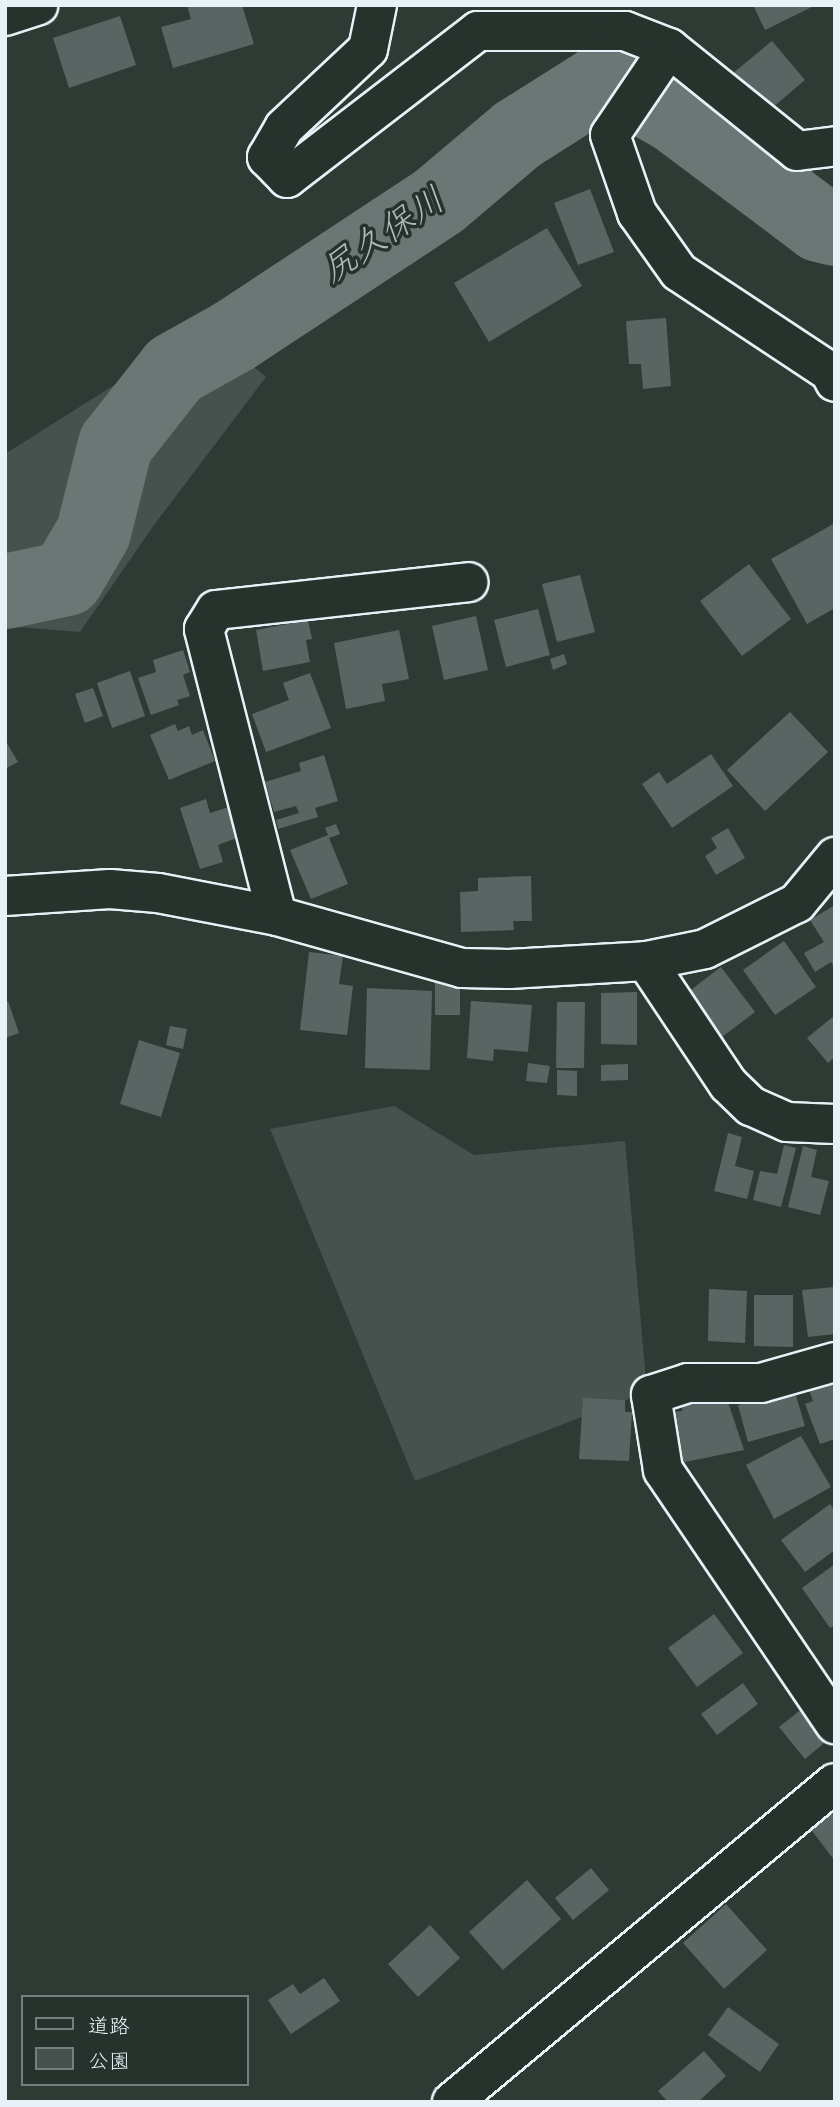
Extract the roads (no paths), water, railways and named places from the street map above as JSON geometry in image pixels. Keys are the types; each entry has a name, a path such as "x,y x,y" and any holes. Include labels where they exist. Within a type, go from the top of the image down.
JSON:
{"street":[{"path":"5,16 38,5"},
{"path":"377,5 368,49 284,128 267,157 287,178 478,31 625,31 661,60 797,151 835,146"},
{"path":"661,60 610,135 637,213 679,272 830,372 835,382"},
{"path":"277,916 204,629 216,610 468,582"},
{"path":"5,897 110,889 158,893 277,916 462,968 646,961 705,949 797,903 835,857"},
{"path":"646,961 728,1084 751,1106 787,1122 835,1124"},
{"path":"835,1362 761,1382 688,1382 651,1395 663,1470 835,1724"},
{"path":"452,2102 835,1783"}],"waterway":[{"name":"尻久保川","path":"5,591 66,578 93,532 115,444 174,369 233,336 439,200 517,134 607,77 674,115 819,224 835,228"}]}
